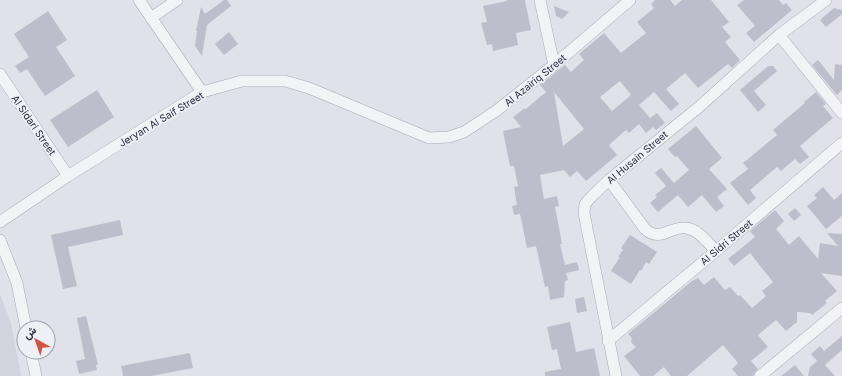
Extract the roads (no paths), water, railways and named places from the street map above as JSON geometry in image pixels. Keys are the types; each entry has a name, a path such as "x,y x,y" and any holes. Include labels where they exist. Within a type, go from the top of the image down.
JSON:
{"street":[{"path":"139,0 202,92"},
{"path":"151,18 177,0"},
{"path":"540,0 554,65"},
{"name":"Al Azairiq Street","path":"428,138 449,136 464,132 496,111 554,65 630,0"},
{"name":"Al Husain Street","path":"616,376 584,213 585,204 610,180 699,106 779,35 826,0"},
{"path":"779,35 842,113"},
{"name":"Al Sidari Street","path":"0,74 68,176"},
{"name":"Jeryan Al Saif Street","path":"0,222 68,176 202,92 242,81 285,81 309,88 428,138"},
{"name":"Al Sidri Street","path":"608,340 716,251 842,143"},
{"path":"610,180 645,229 651,235 657,235 675,229 687,228 698,233 716,251"},
{"path":"0,240 17,283 24,320"},
{"path":"760,376 842,308"},
{"path":"33,360 36,376"}]}
